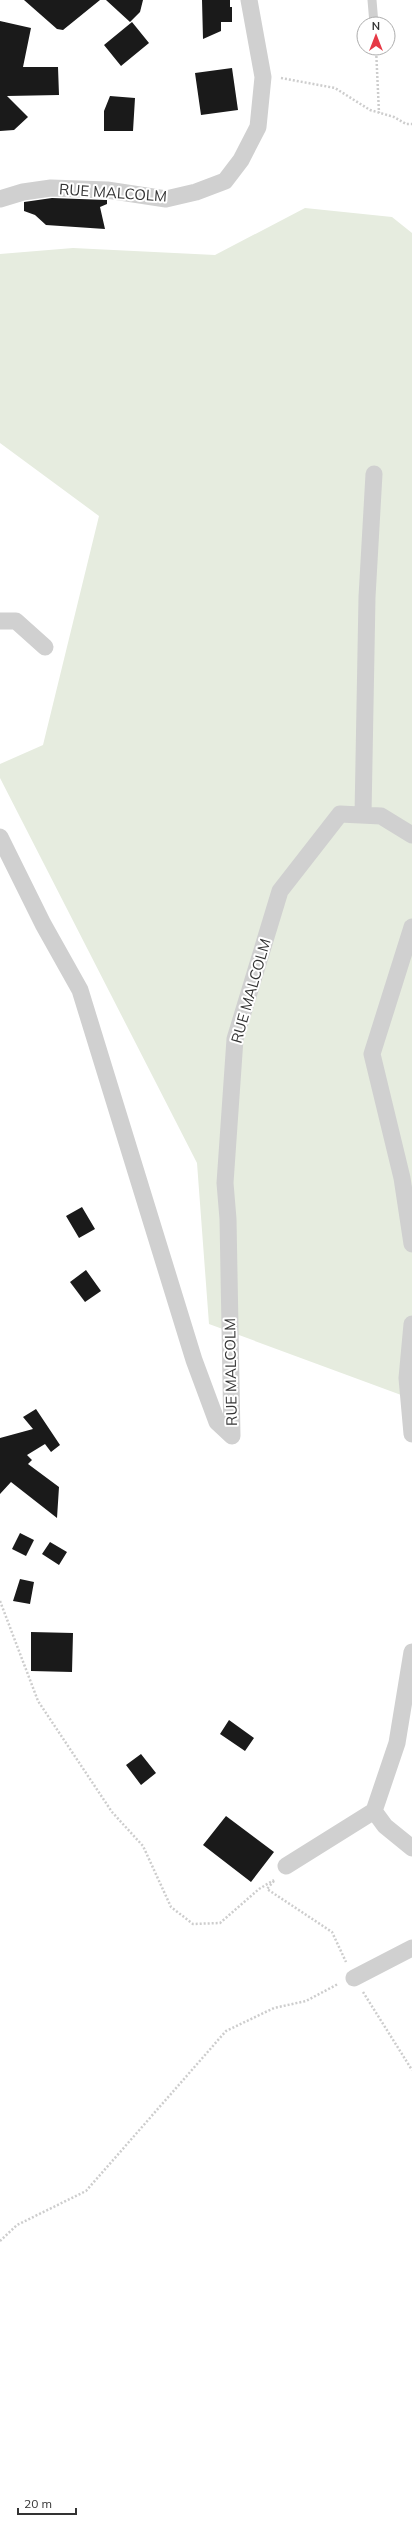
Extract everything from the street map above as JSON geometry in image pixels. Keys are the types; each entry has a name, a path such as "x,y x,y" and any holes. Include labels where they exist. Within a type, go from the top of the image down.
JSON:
{"street":[{"name":"RUE MALCOLM","path":"0,199 23,192 51,188 107,190 166,199 196,192 225,181 241,160 258,127 263,77 249,0"},
{"path":"363,815 367,597 374,474"},
{"path":"0,621 16,621 45,647"},
{"name":"RUE MALCOLM","path":"0,837 43,924 80,990 194,1360 217,1422 232,1436 228,1219 225,1183 235,1039 280,891 340,814 381,816 412,835"},
{"path":"412,927 372,1054 402,1178 412,1244"},
{"path":"412,1324 407,1378 412,1434"},
{"path":"286,1866 374,1811 397,1743 412,1652"},
{"path":"374,1811 385,1826 412,1848"},
{"path":"354,1978 412,1948"}],"lane":[{"path":"372,0 373,16"}],"path":[{"path":"376,56 379,113"},
{"path":"263,77 293,79 335,88 370,110 406,124 412,124"},
{"path":"0,1601 38,1701 112,1812 143,1846 171,1907 193,1924 220,1923 259,1888 275,1879"},
{"path":"286,1866 267,1888 332,1932 354,1978 412,2070"},
{"path":"0,2241 16,2225 86,2191 226,2031 274,2008 306,2001 342,1981 354,1978"}],"shaded area":[{"path":"305,208 392,217 412,233 412,1399 209,1324 197,1163 0,778 0,764 43,745 99,516 0,443 0,254 73,248 215,255"}],"building":[{"path":"24,0 100,0 63,30 57,29"},
{"path":"106,0 143,0 140,12 130,22"},
{"path":"202,0 230,0 230,7 232,7 232,22 221,22 221,31 203,39"},
{"path":"0,21 31,28 23,67 58,67 59,95 7,96 28,117 14,130 0,131"},
{"path":"132,22 149,43 121,66 104,45"},
{"path":"232,68 238,110 201,115 195,73"},
{"path":"110,96 135,98 133,131 104,131 104,111"},
{"path":"52,198 107,200 107,204 100,207 105,229 46,225 35,215 24,211 24,202"},
{"path":"82,1207 95,1229 79,1238 66,1216"},
{"path":"86,1270 101,1291 85,1302 70,1282"},
{"path":"36,1409 60,1445 51,1452 45,1444 27,1455 32,1460 28,1464 59,1487 57,1518 11,1482 0,1494 0,1438 33,1429 23,1417"},
{"path":"20,1533 34,1540 26,1556 12,1549"},
{"path":"50,1542 67,1552 59,1565 42,1554"},
{"path":"20,1579 34,1582 30,1604 13,1601"},
{"path":"31,1632 73,1633 72,1672 31,1671"},
{"path":"229,1720 254,1738 245,1751 220,1734"},
{"path":"141,1754 156,1773 141,1785 126,1765"},
{"path":"226,1816 274,1852 251,1882 203,1845"}]}
